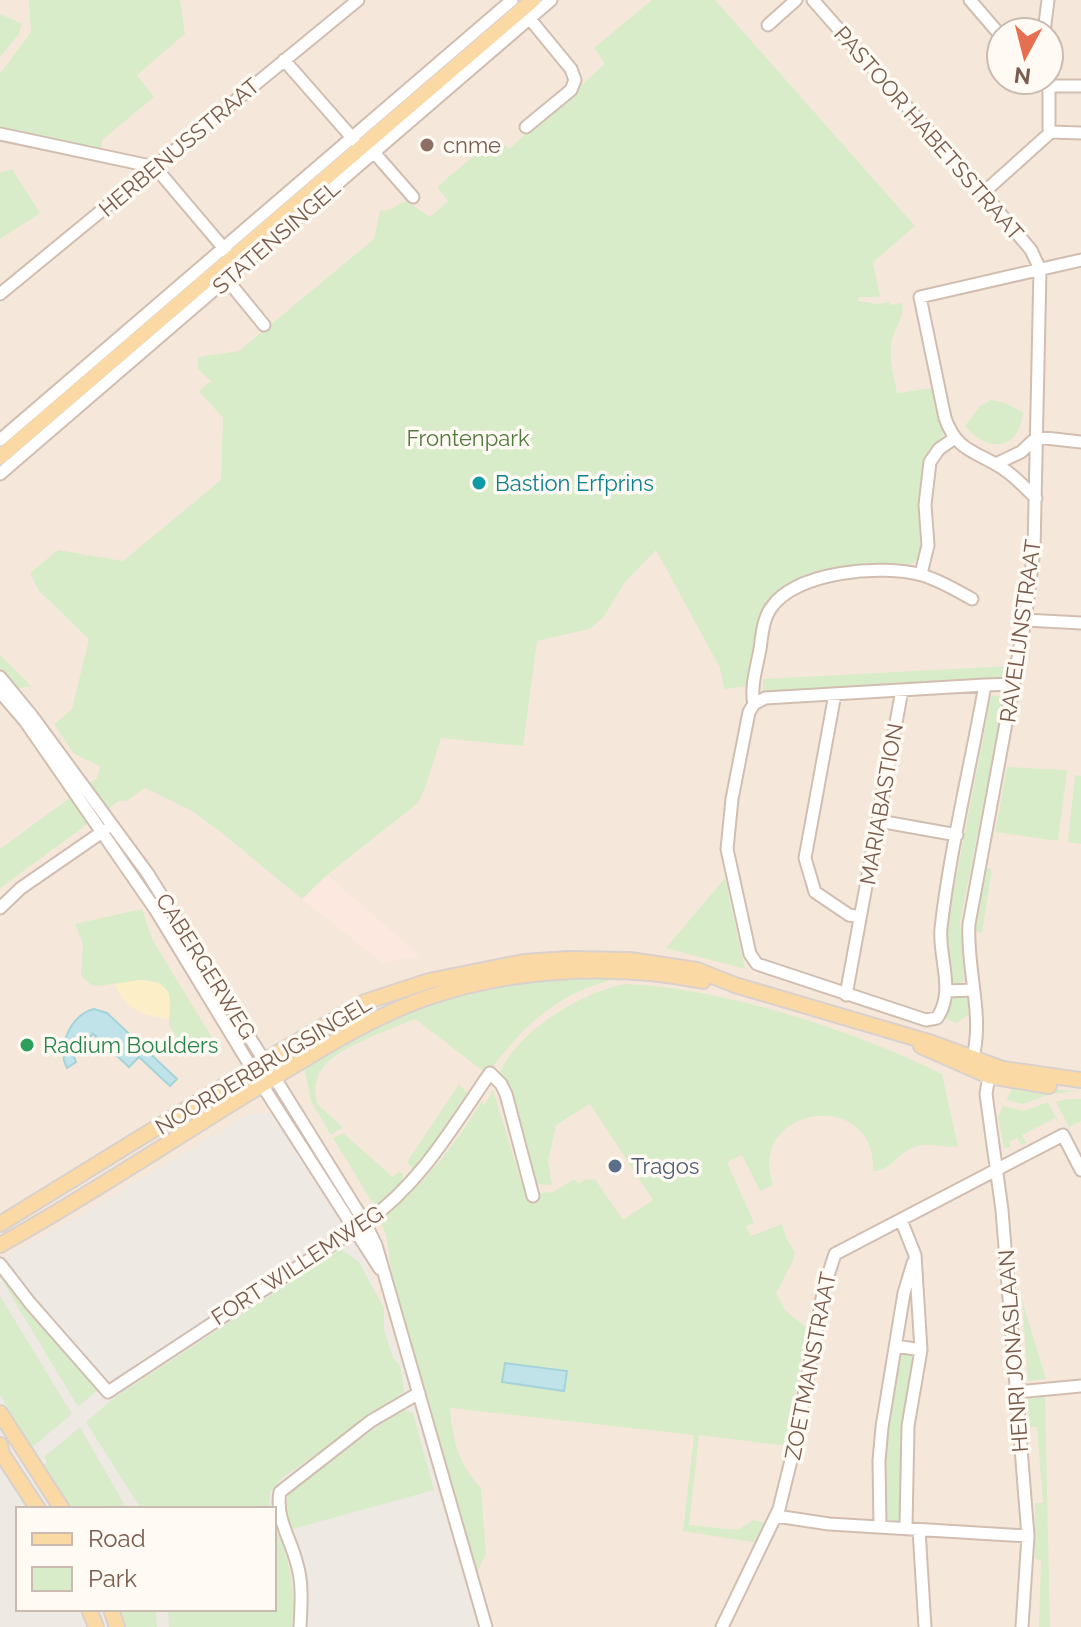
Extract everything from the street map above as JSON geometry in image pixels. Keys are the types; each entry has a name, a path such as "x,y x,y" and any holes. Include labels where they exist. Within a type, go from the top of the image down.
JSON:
{"main road":[{"name":"STATENSINGEL","path":"0,457 222,275 227,253 363,145 522,6"},
{"name":"NOORDERBRUGSINGEL","path":"0,1224 349,1010 381,995 429,981 502,966 568,959 630,960 697,970 735,985 932,1043 1008,1070 1081,1080"},
{"name":"NOORDERBRUGSINGEL","path":"2,1244 353,1030 427,998 473,985 557,973 612,971 735,985"},
{"name":"NOORDERBRUGSINGEL","path":"909,1038 928,1051 989,1076 1028,1084 1081,1088"},
{"path":"0,1413 61,1507"},
{"path":"1,1451 37,1507"}],"street":[{"name":"HERBENUSSTRAAT","path":"0,294 358,0"},
{"name":"STATENSINGEL","path":"522,6 551,0"},
{"path":"768,25 796,0"},
{"name":"PASTOOR HABETSSTRAAT","path":"813,0 983,193 1034,254 1040,269"},
{"path":"970,0 985,17"},
{"path":"522,6 571,69 575,80 571,90 526,127"},
{"path":"284,60 413,197"},
{"path":"1049,96 1051,132"},
{"path":"983,193 1051,132 1081,133"},
{"path":"0,134 155,167 227,253"},
{"name":"STATENSINGEL","path":"0,474 363,145"},
{"name":"STATENSINGEL","path":"0,440 227,253"},
{"path":"1036,498 1010,473 973,454 955,438 945,418 920,297 1081,260"},
{"name":"RAVELIJNSTRAAT","path":"973,1057 978,1038 969,924 1014,684 1034,550 1040,269"},
{"path":"222,275 264,325"},
{"path":"996,464 1021,452 1037,437 1081,442"},
{"path":"921,574 928,545 925,505 930,462 939,449 955,438"},
{"path":"754,704 755,673 765,619 782,596 819,579 875,570 921,574 972,599"},
{"path":"1025,620 1081,623"},
{"name":"CABERGERWEG","path":"0,677 32,716 80,791 92,821 155,909 258,1065 353,1230 382,1273"},
{"path":"846,995 760,966 750,954 727,849 732,799 749,712 754,704 765,698 1014,684"},
{"name":"RAVELIJNSTRAAT","path":"846,995 926,1020 937,1018 944,1005 946,991 941,930 985,685"},
{"name":"MARIABASTION","path":"846,995 902,690"},
{"name":"CABERGERWEG","path":"0,692 80,791 103,813 148,874 258,1065"},
{"name":"MARIABASTION","path":"835,694 805,858 815,892 849,915 860,917"},
{"path":"879,821 957,835"},
{"path":"0,908 21,888 113,826"},
{"path":"946,991 973,990"},
{"name":"FORT WILLEMWEG","path":"0,1264 108,1392 365,1223 394,1200 432,1159 490,1073 506,1094 533,1196"},
{"name":"HENRI JONASLAAN","path":"989,1076 986,1094 1002,1210 1028,1536 1022,1627"},
{"name":"CABERGERWEG","path":"268,1081 365,1223 376,1245 486,1627"},
{"name":"ZOETMANSTRAAT","path":"722,1627 776,1516 795,1444 824,1288 838,1251 1063,1135 1081,1170"},
{"path":"901,1220 915,1255 921,1350 908,1426 906,1527"},
{"path":"880,1525 882,1427 904,1293 915,1255"},
{"path":"896,1346 921,1350"},
{"path":"1017,1392 1081,1386"},
{"path":"300,1627 302,1599 298,1566 277,1508 280,1492 371,1421 419,1393"},
{"path":"776,1516 829,1524 1028,1536"},
{"path":"919,1530 925,1627"}],"shaded area":[{"path":"0,0 1081,0 1081,1627 0,1627"},
{"path":"327,875 420,956 383,963 302,899"},
{"path":"261,1112 275,1116 338,1210 363,1255 399,1354 478,1627 0,1627 0,1259 62,1226 248,1115"}],"green space":[{"path":"29,0 180,0 185,34 137,75 154,97 102,140 101,150 0,131 0,74 31,32"},
{"name":"Frontenpark","path":"652,0 715,0 915,226 873,262 880,297 859,297 858,301 889,302 890,305 902,303 902,313 891,346 897,393 935,388 945,431 926,464 923,464 918,507 923,541 919,559 910,565 788,588 769,598 760,618 749,686 724,689 720,668 656,550 625,582 603,618 589,629 537,641 523,746 441,738 418,803 327,875 302,899 192,811 145,788 126,801 119,801 0,888 0,849 97,778 100,766 74,754 54,724 72,709 89,639 39,591 30,573 58,550 123,561 221,480 223,418 199,391 211,381 198,369 198,357 239,351 374,239 380,211 406,201 430,217 448,201 437,187 496,137 509,149 605,64 594,48"},
{"path":"0,14 22,24 19,34 0,57"},
{"path":"12,169 40,213 0,239 0,173"},
{"path":"991,400 1023,412 1016,434 1002,444 983,441 965,426 980,406"},
{"path":"0,655 31,686 16,689 0,671"},
{"path":"1010,666 1006,681 763,694 763,679"},
{"path":"991,696 1005,696 960,922 964,980 958,984 951,982 946,931"},
{"path":"1007,767 1067,770 1058,841 995,832"},
{"path":"1075,775 1081,776 1081,844 1068,842"},
{"path":"986,868 992,869 982,933 975,931"},
{"path":"725,878 745,969 666,948"},
{"path":"142,909 152,939 217,1046 215,1048 195,1047 177,1038 169,1025 169,995 160,983 141,980 96,986 81,975 83,944 75,924"},
{"path":"562,977 624,977 581,991 545,1012 515,1040 487,1074 415,1019 352,1046 323,1067 316,1085 317,1104 343,1127 331,1135 311,1101 304,1066 423,1006 501,983"},
{"path":"626,984 704,994 788,1014 870,1042 942,1074 958,1146 917,1146 885,1168 873,1171 869,1144 855,1126 836,1117 814,1116 793,1123 777,1138 769,1158 773,1185 760,1191 742,1155 727,1162 754,1223 746,1226 751,1236 782,1224 795,1252 776,1293 785,1310 807,1328 787,1446 699,1435 689,1525 738,1530 753,1520 768,1523 758,1543 683,1531 694,1435 450,1408 458,1451 481,1488 486,1554 476,1574 459,1513 448,1488 392,1274 386,1234 380,1221 436,1166 493,1090 525,1194 553,1192 574,1179 579,1184 595,1179 623,1220 653,1200 590,1104 556,1125 548,1161 552,1185 537,1184 510,1093 500,1072 521,1042 554,1015 591,995"},
{"path":"953,996 966,997 971,1013 956,1023 944,1018"},
{"path":"459,1084 469,1095 440,1141 414,1170 407,1162"},
{"path":"1014,1085 1076,1091 1051,1094 1023,1104 1006,1100"},
{"path":"1081,1099 1081,1121 1069,1127 1056,1102"},
{"path":"1048,1102 1060,1125 1055,1118 1022,1135 1026,1143 1021,1145 1017,1138 1009,1142 1011,1147 1004,1148 998,1117 1003,1106 1024,1111"},
{"path":"343,1133 393,1177 399,1171 403,1174 403,1182 375,1207 333,1138"},
{"path":"341,1249 359,1262 384,1308 384,1330 393,1358 400,1365 404,1392 281,1479 270,1492 269,1507 140,1507 86,1422 114,1398"},
{"path":"0,1277 98,1390 78,1407"},
{"path":"0,1296 72,1414 31,1448 0,1395"},
{"path":"1022,1300 1046,1379 1028,1381"},
{"path":"903,1352 912,1352 915,1362 902,1516 896,1521 886,1520 884,1516 883,1462 887,1422"},
{"path":"1045,1397 1050,1627 1039,1627 1041,1560 1035,1559 1035,1503 1043,1503 1037,1427 1029,1427 1028,1399"},
{"path":"403,1409 413,1413 434,1490 289,1530 285,1508 293,1486"},
{"path":"80,1427 126,1507 67,1507 42,1467 47,1462 44,1457"},
{"path":"276,1528 290,1574 292,1627 169,1627 168,1611 276,1611"},
{"path":"119,1611 156,1611 157,1627 124,1627"}],"sand":[{"path":"141,980 167,990 169,1019 136,1010 124,1000 115,984"}],"water":[{"path":"94,1009 107,1013 177,1079 170,1086 139,1057 129,1067 93,1034 73,1054 76,1062 67,1068 63,1051 68,1033 79,1018"},
{"path":"505,1363 567,1371 564,1391 502,1382"}],"place":[{"name":"cnme","path":"427,145"},
{"name":"Bastion Erfprins","path":"479,483"},
{"name":"Radium Boulders","path":"27,1045"},
{"name":"Tragos","path":"615,1166"}]}
